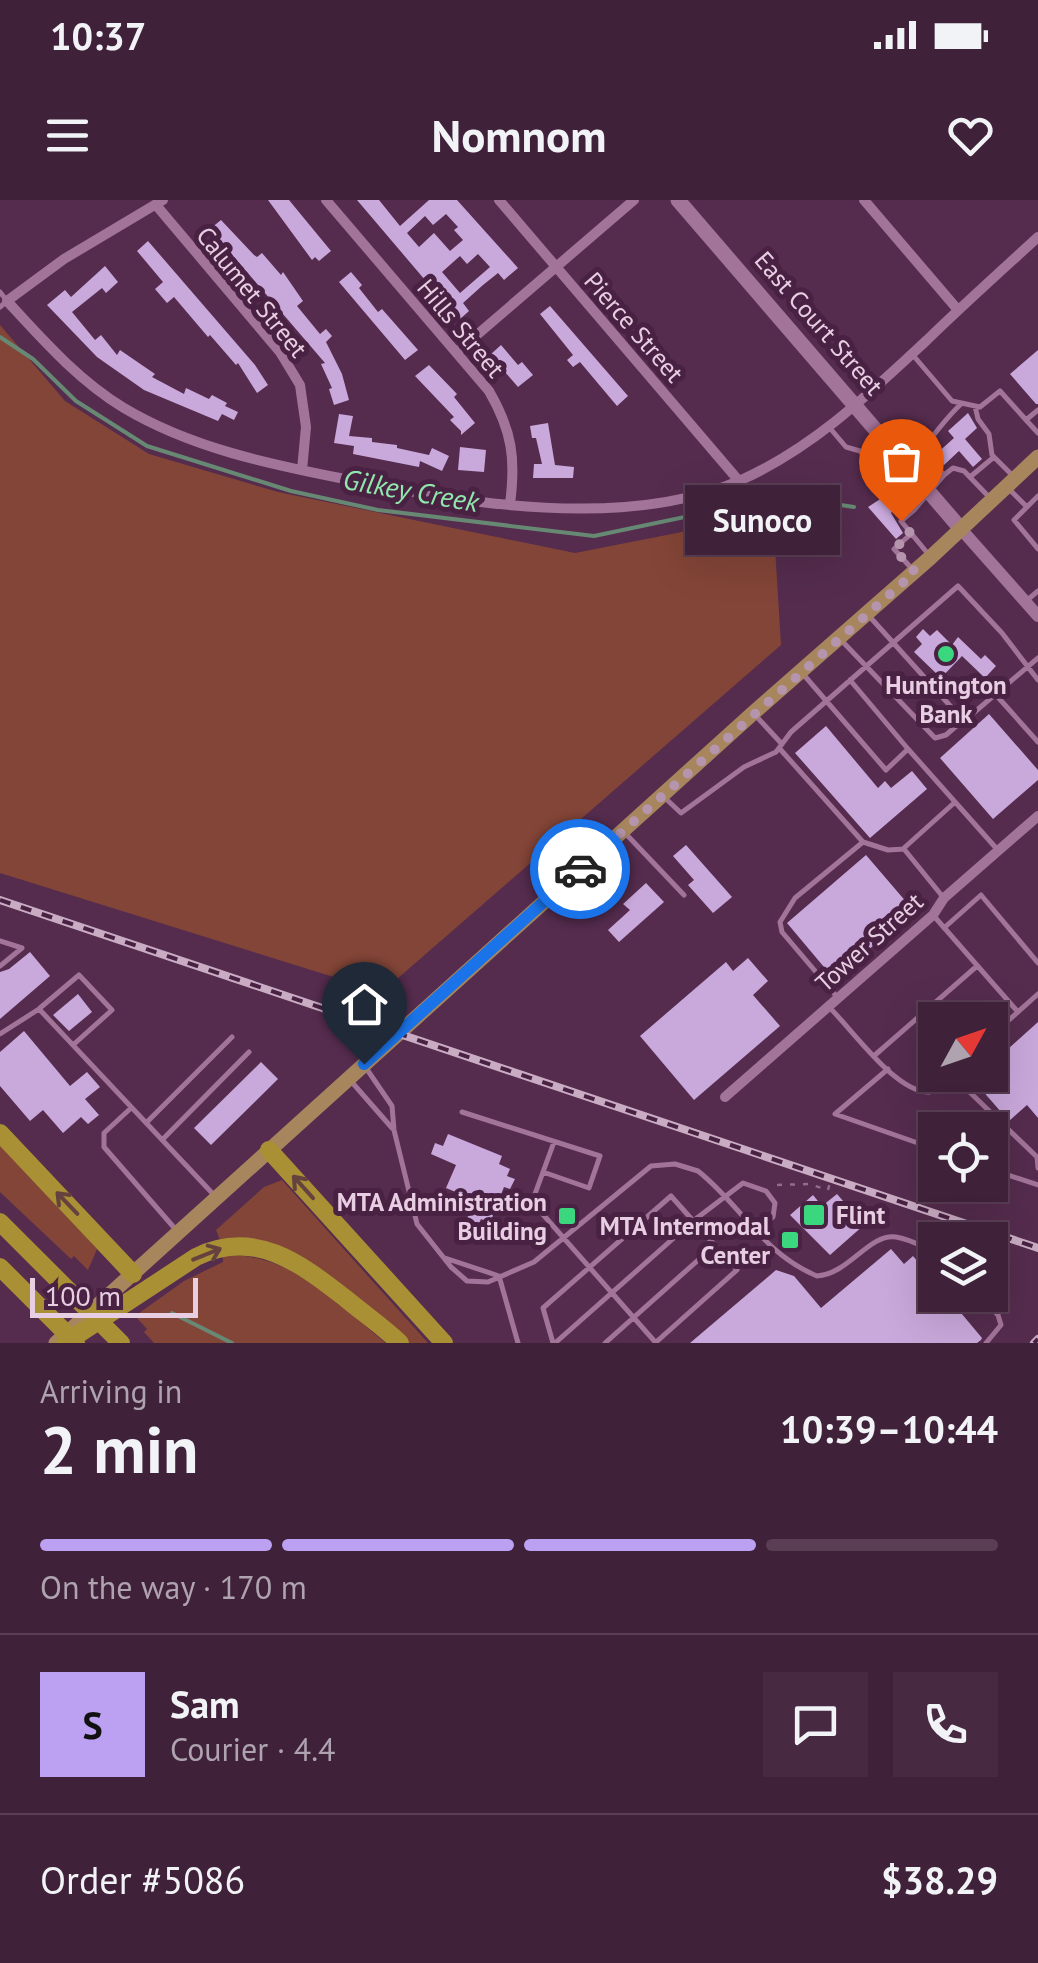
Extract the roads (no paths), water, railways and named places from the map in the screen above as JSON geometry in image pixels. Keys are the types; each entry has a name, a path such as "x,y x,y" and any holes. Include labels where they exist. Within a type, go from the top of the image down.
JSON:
{"highway":[{"path":"0,1133 133,1274"},
{"path":"269,1150 444,1343"},
{"path":"0,1222 121,1343"},
{"path":"65,1343 196,1258 219,1248 243,1246 272,1250 300,1264 400,1343"},
{"path":"0,1267 76,1343"},
{"path":"0,1275 28,1296"}],"main road":[{"name":"East Court Street","path":"678,200 961,529"},
{"path":"56,1343 1038,458"}],"street":[{"name":"Hills Street","path":"326,200 489,391 506,421 515,468 510,504"},
{"name":"Pierce Street","path":"498,200 739,481"},
{"path":"457,352 634,200"},
{"path":"864,200 958,310"},
{"path":"159,202 2,300 74,372 123,408 169,431 262,463 412,492 510,504 642,503 697,494 739,481 794,453 829,427 1038,237"},
{"name":"Calumet Street","path":"159,202 280,352 300,385 306,427 302,470"},
{"name":"East Court Street","path":"961,529 1038,616"},
{"name":"Tower Street","path":"725,1097 933,915 944,898 1038,816"}],"lane":[{"path":"912,354 952,400 984,406 1000,392 1038,433"},
{"path":"892,483 910,467 961,404"},
{"path":"975,406 978,419 989,434 990,451 1027,507"},
{"path":"1026,420 1038,410"},
{"path":"829,427 846,447 860,452 892,483 914,510"},
{"path":"923,450 944,475"},
{"path":"970,477 994,457"},
{"path":"931,558 901,521 944,475 958,468 992,500"},
{"path":"1037,499 1014,520 1038,549"},
{"path":"911,534 894,549 915,572"},
{"path":"662,795 681,813 744,766 781,746 864,665 958,586 1002,633 1038,680"},
{"path":"1025,602 1038,591"},
{"path":"867,614 957,717 964,719"},
{"path":"838,638 935,738 946,735 1038,658"},
{"path":"801,671 886,770 908,749"},
{"path":"850,680 998,850"},
{"path":"996,694 1038,742"},
{"path":"754,713 863,842 888,850 904,849 954,803"},
{"path":"623,831 684,895"},
{"path":"838,998 782,932 780,922 795,898 863,842"},
{"path":"904,849 944,898"},
{"path":"944,928 981,896 1038,962"},
{"path":"933,915 1018,1012"},
{"path":"0,941 22,948 0,966"},
{"path":"875,1055 977,966"},
{"path":"0,1034 39,1009 78,974 112,1010 73,1045"},
{"path":"1008,1021 1038,994"},
{"path":"828,1006 901,1082 918,1091"},
{"path":"39,1009 216,1198"},
{"path":"146,1124 232,1037"},
{"path":"162,1140 248,1052"},
{"path":"364,1064 392,1106 394,1130 417,1224 466,1281 488,1282 522,1269 564,1240 650,1166 663,1163 686,1166 708,1180 755,1234 790,1262 817,1276 838,1271 883,1238 901,1238 918,1245"},
{"path":"888,1068 835,1114 918,1143"},
{"path":"349,1078 394,1130"},
{"path":"968,1092 1037,1157 1038,1168"},
{"path":"130,1108 104,1133 104,1148 178,1232"},
{"path":"462,1112 600,1156 588,1188 543,1172"},
{"path":"554,1142 532,1202 564,1240 589,1267 612,1293 656,1343 737,1270 715,1246 693,1220 671,1196 589,1267 542,1308 554,1343 612,1293 693,1220 743,1183 766,1191 775,1203 773,1217 755,1234"},
{"path":"1008,1175 1038,1186"},
{"path":"605,1343 715,1246"},
{"path":"443,1257 499,1276"},
{"path":"499,1276 518,1343"},
{"path":"986,1343 1002,1325 995,1312"}],"waterway":[{"name":"Gilkey Creek","path":"0,337 33,359 76,401 147,446 291,491 378,510 594,536 742,505 821,502 854,507"},
{"path":"172,1313 232,1343"}],"railway":[{"path":"0,900 1038,1248"},
{"path":"1034,1343 1038,1339"}],"place":[{"name":"Sunoco","path":"901,521"},
{"name":"Huntington Bank","path":"946,654"},
{"name":"Flint","path":"814,1215"},
{"name":"MTA Administration Building","path":"567,1216"},
{"name":"MTA Intermodal Center","path":"790,1240"}]}
